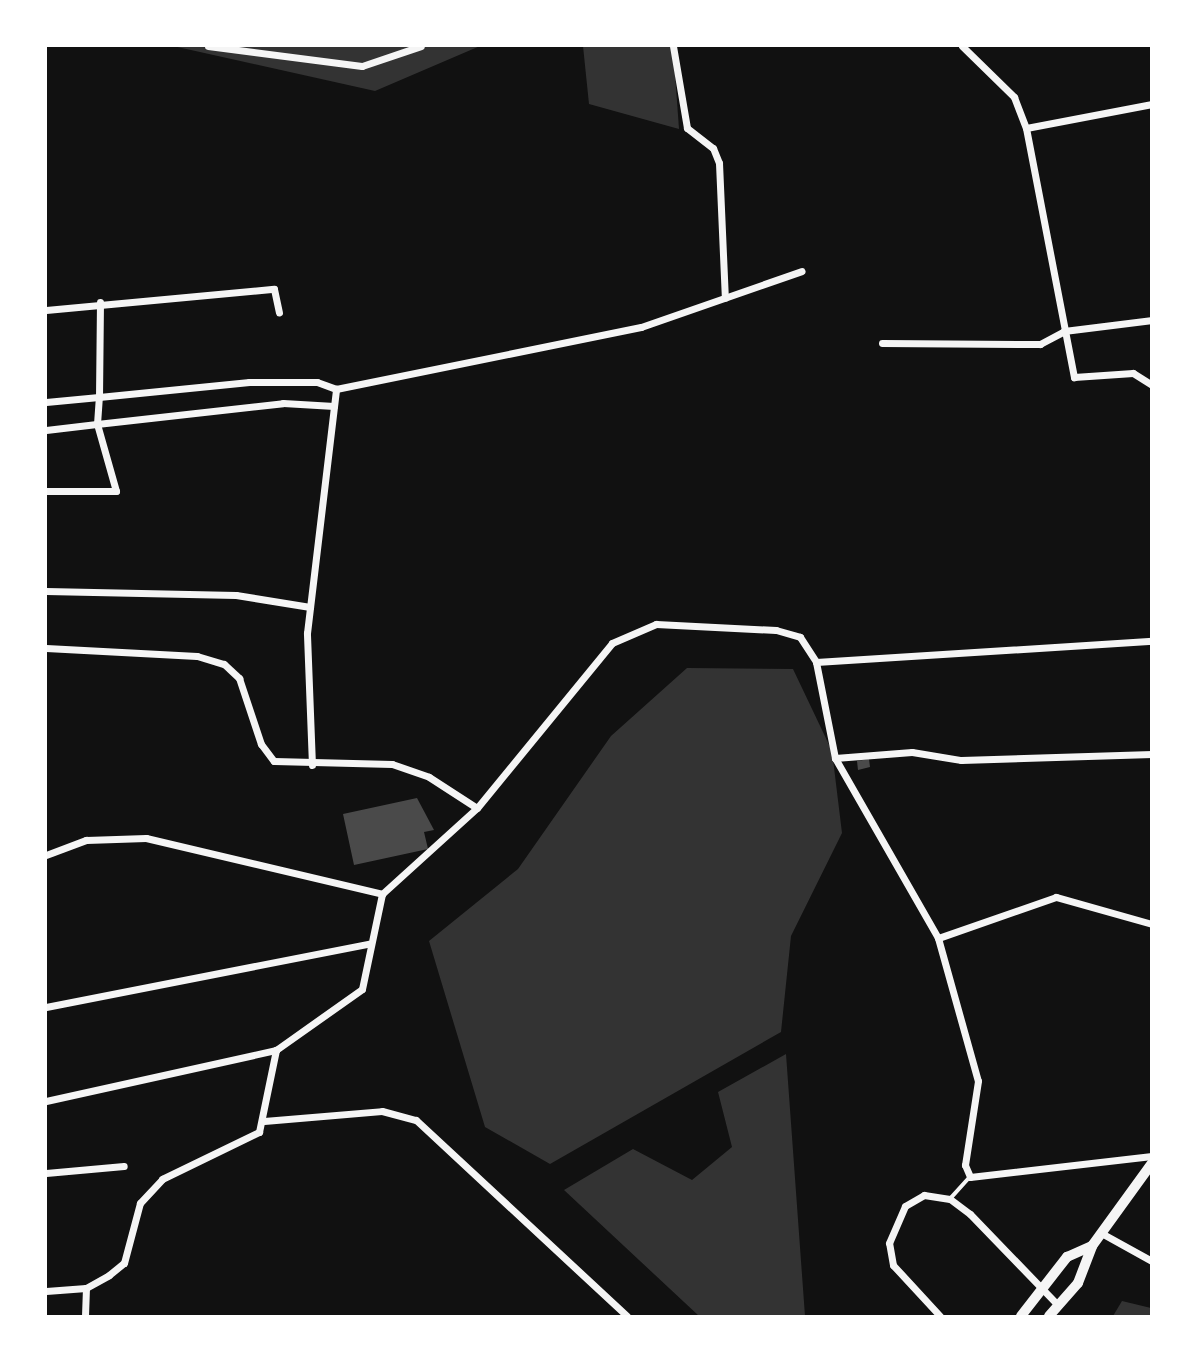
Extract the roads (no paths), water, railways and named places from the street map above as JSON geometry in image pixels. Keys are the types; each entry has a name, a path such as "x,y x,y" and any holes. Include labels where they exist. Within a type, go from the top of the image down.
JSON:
{"main road":[{"path":"1049,1317 1078,1283 1092,1246 1152,1163"},
{"path":"1021,1317 1067,1257 1092,1246"}],"street":[{"path":"208,46 362,66 421,46"},
{"path":"673,46 687,128 713,148 719,163 725,298"},
{"path":"962,46 1014,97 1026,128 1074,377 1133,373 1152,385"},
{"path":"1026,128 1152,104"},
{"path":"46,402 249,382 317,382 336,389 641,327 802,271"},
{"path":"46,310 100,302 274,289 279,312"},
{"path":"46,491 116,491 97,424 100,302"},
{"path":"882,344 1040,344 1064,331 1152,320"},
{"path":"312,765 310,607 336,389"},
{"path":"46,430 283,403 334,406"},
{"path":"46,591 236,595 310,607"},
{"path":"46,1101 276,1050 362,989 368,980 368,944 382,894 477,808 612,643 656,624 776,630 800,637 816,662 835,758 938,938 978,1081 965,1165 970,1177 1152,1156"},
{"path":"816,662 1152,641"},
{"path":"46,648 197,656 224,664 239,678 261,744 274,761 312,765 392,764 429,777 477,808"},
{"path":"835,758 912,752 961,760 1152,754"},
{"path":"46,855 86,840 146,838 382,894"},
{"path":"938,938 1056,897 1152,924"},
{"path":"46,1007 368,944"},
{"path":"46,1291 86,1289 124,1263 140,1203 162,1179 259,1132 264,1121 276,1050"},
{"path":"264,1121 382,1111 416,1120 627,1317"},
{"path":"46,1173 124,1166"},
{"path":"940,1317 893,1265 890,1243 905,1206 924,1195 950,1199 1058,1305"},
{"path":"1102,1234 1152,1261"},
{"path":"85,1317 86,1289"}],"lane":[{"path":"950,1199 970,1177"}]}
